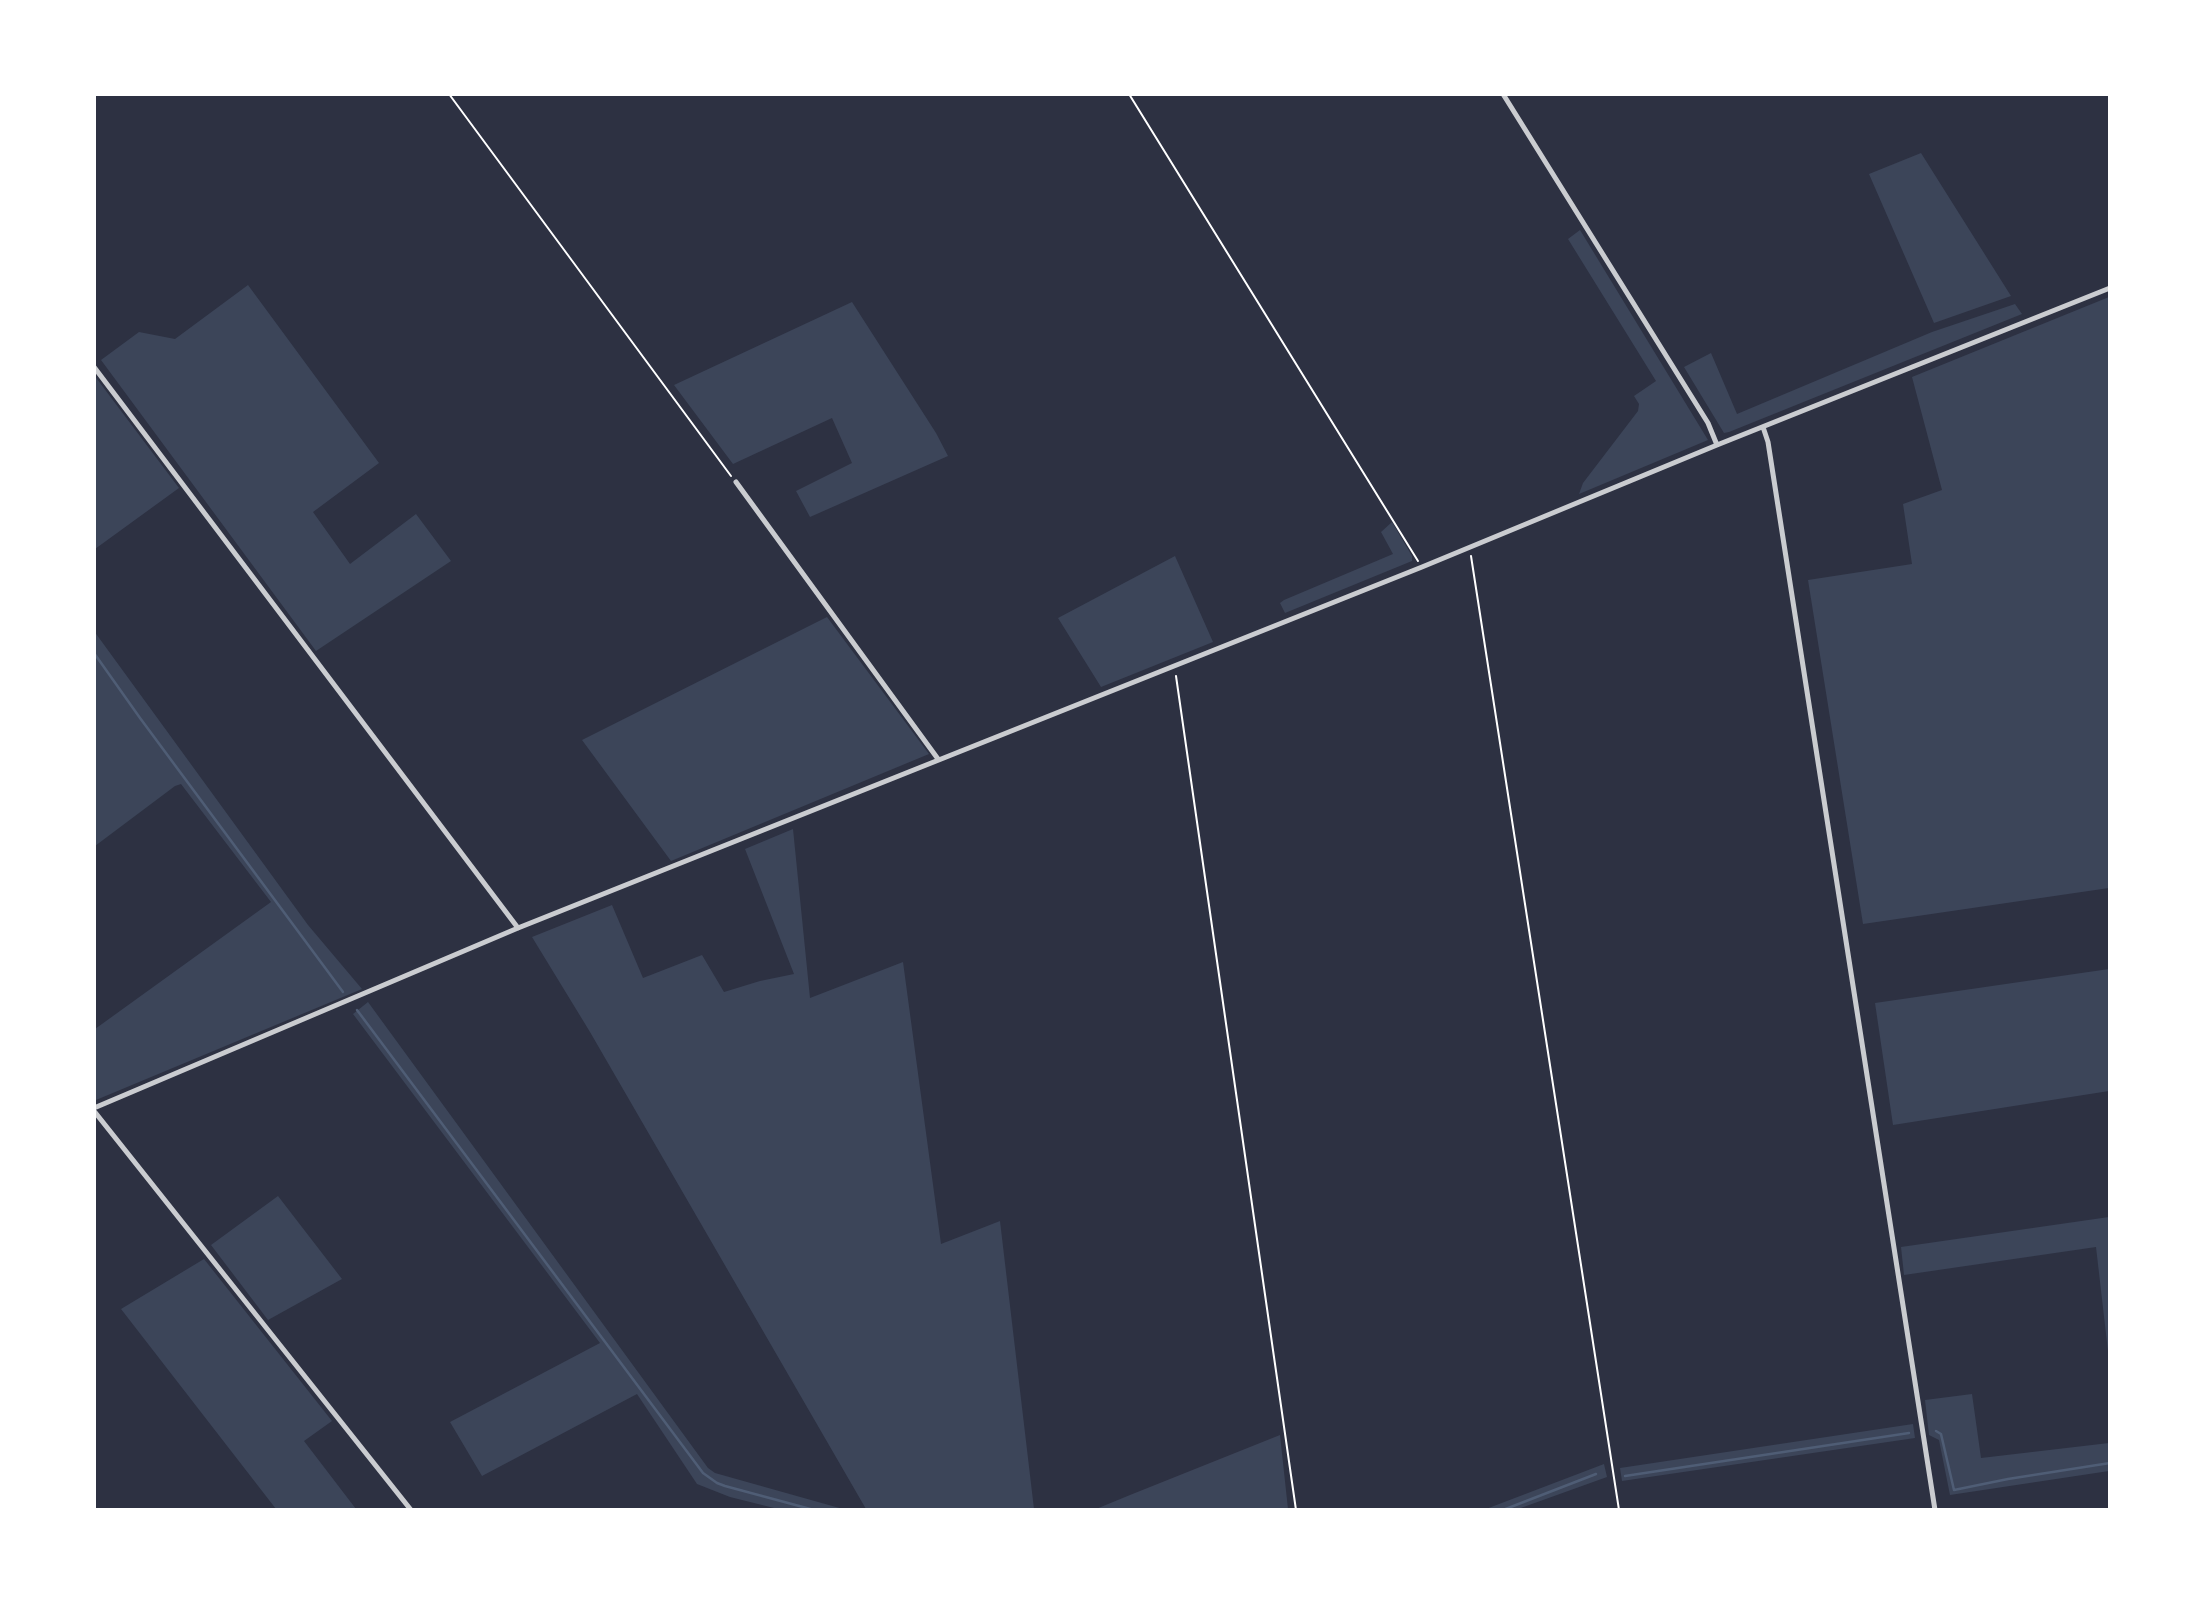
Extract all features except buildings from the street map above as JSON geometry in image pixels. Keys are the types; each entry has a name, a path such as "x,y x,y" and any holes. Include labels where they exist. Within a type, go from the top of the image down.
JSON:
{"street":[{"path":"1503,94 1708,422 1717,445"},
{"path":"411,1510 94,1109 518,928 1470,548 1717,445 2109,288"},
{"path":"94,367 518,928"},
{"path":"1763,427 1770,456 1935,1510"},
{"path":"736,482 938,759"}],"path":[{"path":"449,94 736,482"},
{"path":"1129,94 1422,567"},
{"path":"1470,548 1619,1510"},
{"path":"1174,665 1296,1510"}],"shaded area":[{"path":"1921,153 2011,296 1934,323 1869,174"},
{"path":"1580,230 1708,440 1579,494 1583,483 1638,411 1639,404 1634,396 1656,381 1568,239"},
{"path":"248,285 379,463 313,512 350,564 416,514 451,561 316,651 101,360 139,332 175,339"},
{"path":"2109,297 2109,888 1863,924 1808,580 1912,564 1903,504 1942,490 1912,377"},
{"path":"852,302 948,456 810,517 796,491 852,463 832,418 733,464 674,385"},
{"path":"2015,304 2022,314 1724,433 1684,367 1711,353 1737,414 1932,332"},
{"path":"94,375 179,488 95,549 94,549"},
{"path":"1392,522 1412,556 1412,561 1285,613 1280,603 1284,600 1393,554 1381,532"},
{"path":"1175,556 1213,642 1101,687 1058,618"},
{"path":"827,617 929,754 671,861 582,740"},
{"path":"94,631 308,925 362,989 96,1100 95,1029 271,902 181,784 95,846"},
{"path":"793,829 810,998 903,962 941,1244 1000,1221 1034,1509 866,1509 590,1032 532,937 612,905 643,978 702,955 724,992 794,974 745,849"},
{"path":"2109,969 2109,1091 1893,1125 1875,1003"},
{"path":"368,1002 708,1468 715,1473 843,1509 778,1509 730,1497 697,1484 637,1394 482,1476 450,1422 600,1343 353,1014"},
{"path":"278,1196 342,1279 268,1320 211,1245"},
{"path":"2109,1217 2109,1360 2096,1247 1904,1275 1901,1247"},
{"path":"204,1259 332,1421 304,1441 356,1509 276,1509 121,1309"},
{"path":"1972,1394 1981,1458 2109,1443 2109,1471 1950,1495 1939,1440 1929,1435 1925,1400"},
{"path":"1913,1424 1915,1438 1622,1481 1620,1468"},
{"path":"1280,1435 1288,1509 1096,1509 1130,1495"},
{"path":"1604,1464 1607,1477 1518,1509 1486,1509"}],"waterway":[{"path":"94,653 343,992"},
{"path":"357,1010 703,1473 725,1486 814,1510"},
{"path":"1936,1431 1941,1434 1954,1490 2110,1463"},
{"path":"1625,1476 1909,1433"},
{"path":"1503,1510 1596,1474"}]}
